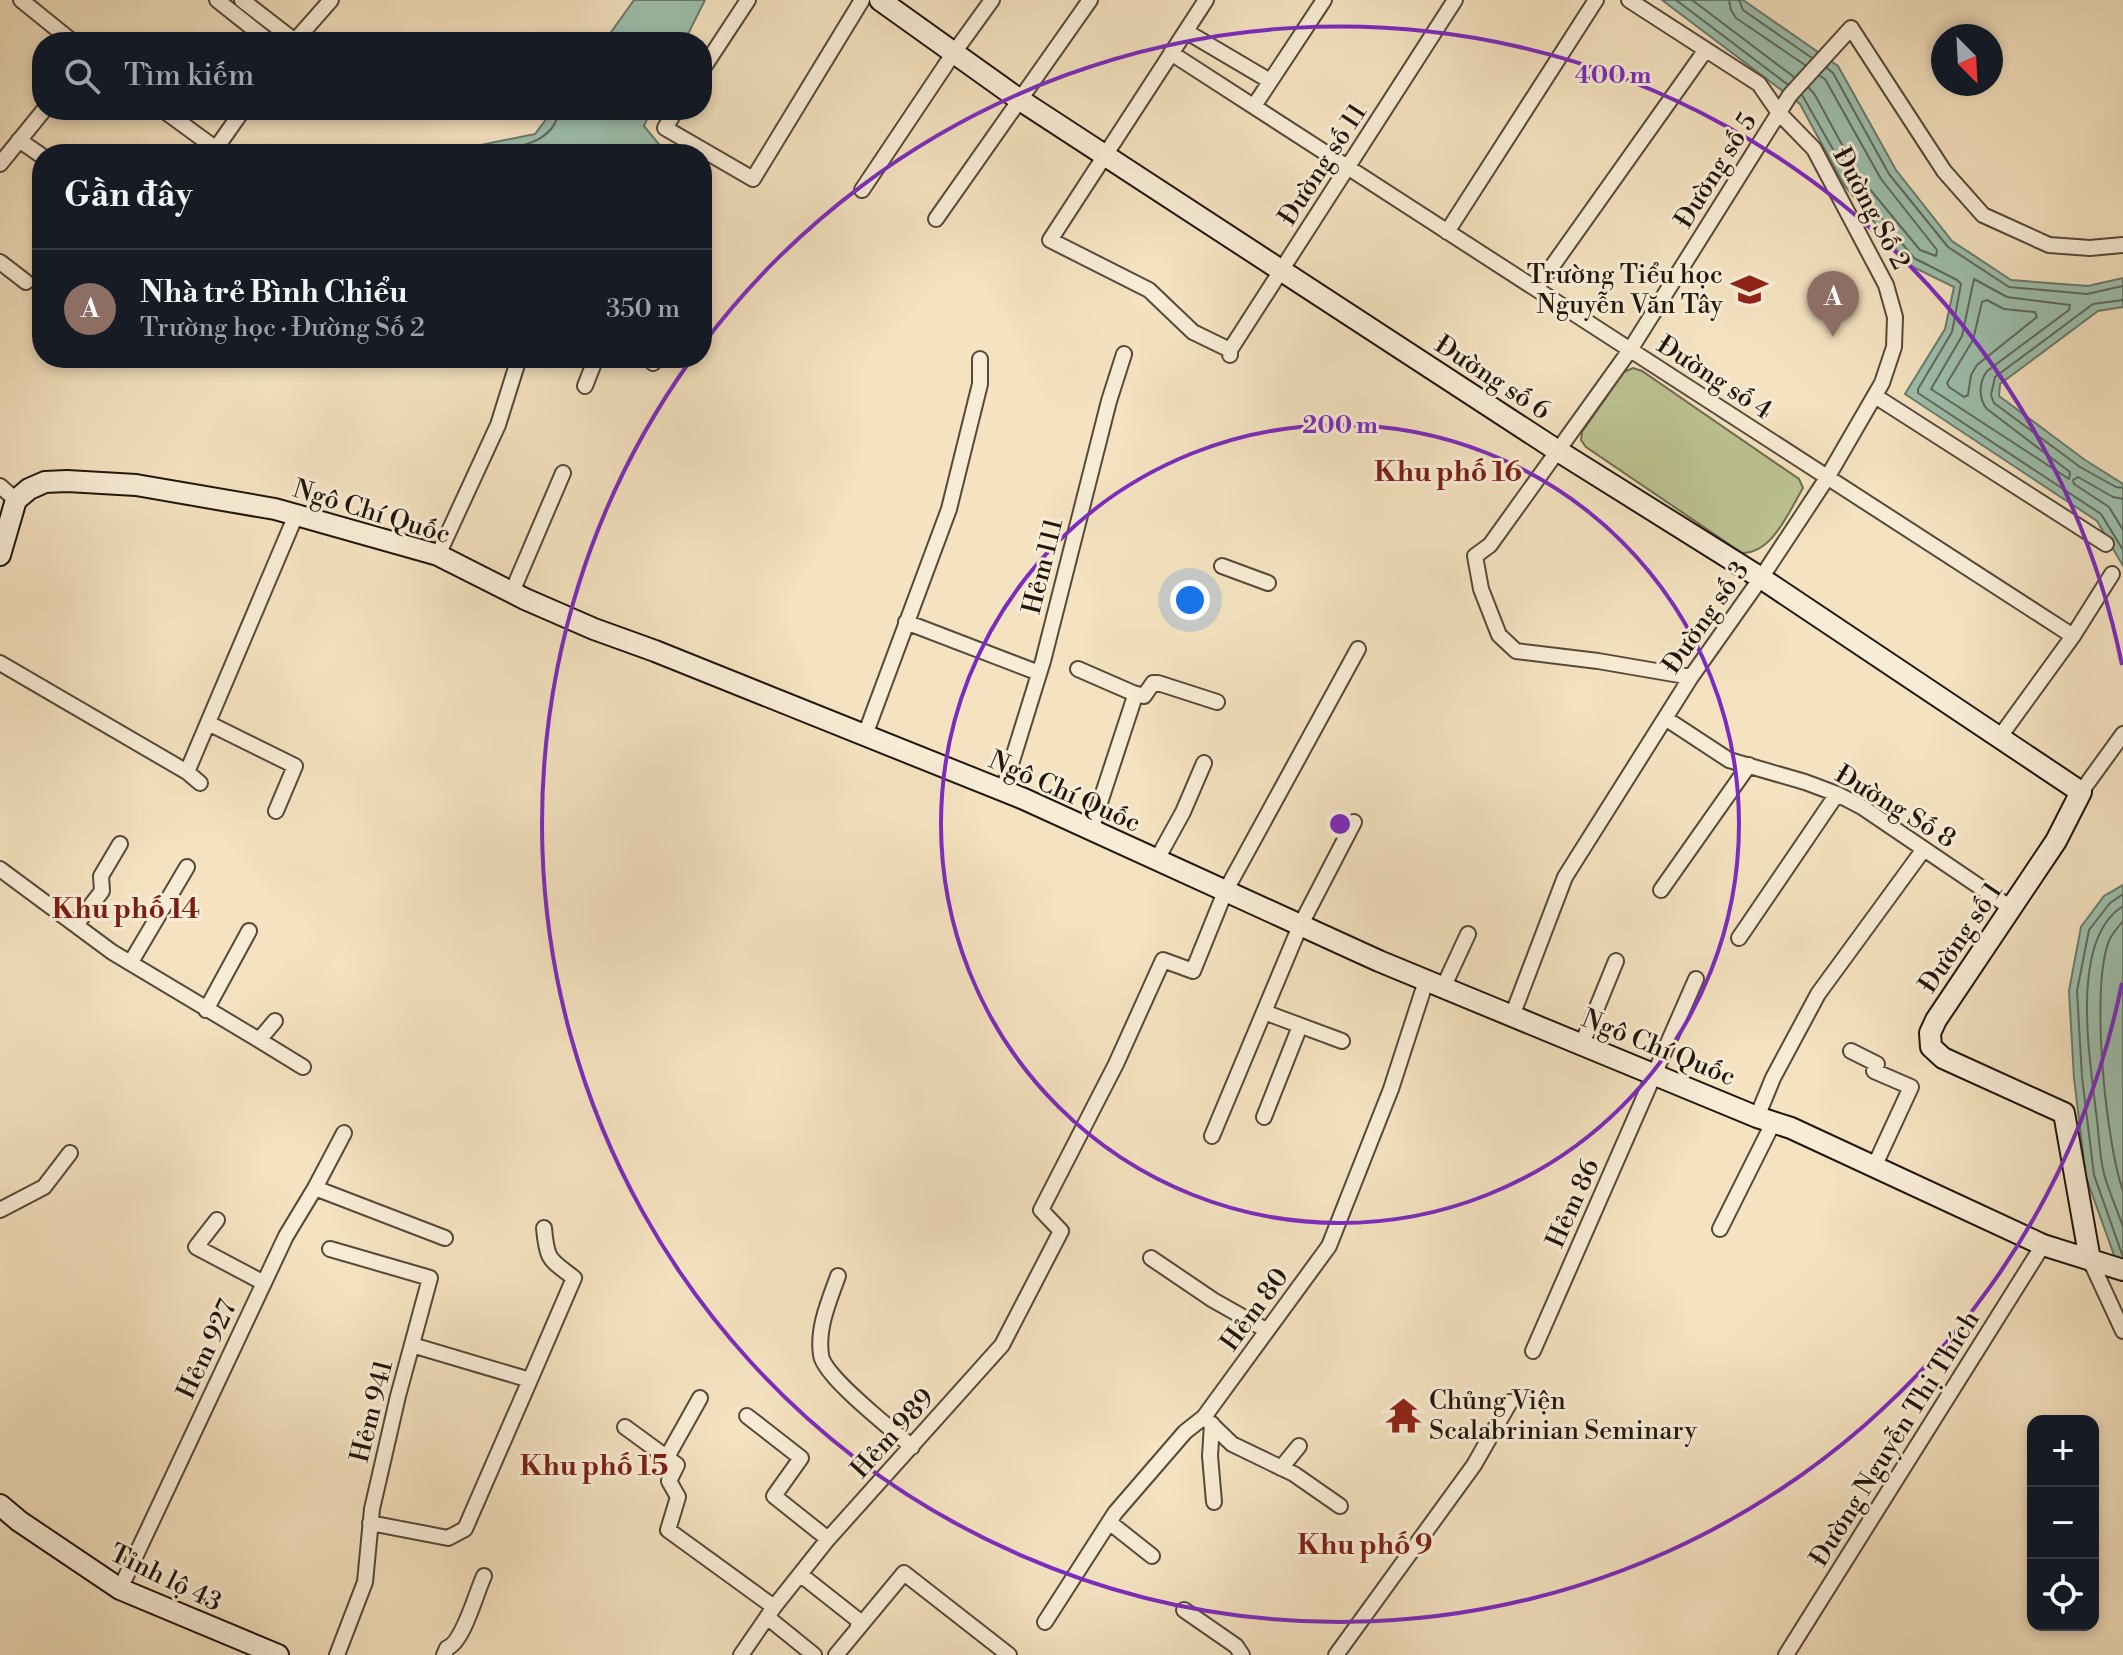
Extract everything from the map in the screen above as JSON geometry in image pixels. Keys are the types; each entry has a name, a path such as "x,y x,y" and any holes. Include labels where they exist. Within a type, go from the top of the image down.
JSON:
{"main road":[{"name":"Đường số 6","path":"880,0 1020,100 1559,452 1761,578 2081,792"},
{"name":"Ngô Chí Quốc","path":"16,500 29,489 45,482 136,485 296,515 438,555 594,629 1003,790 1300,926 1766,1119 2043,1245 2123,1270"},
{"path":"0,555 16,500"},
{"name":"Đường số 1","path":"2081,792 2056,841 1930,1033 1931,1047 1943,1058 2064,1113 2090,1260"},
{"name":"Tỉnh lộ 43","path":"0,1505 120,1589 278,1655"}],"street":[{"path":"21,0 61,32"},
{"path":"217,0 257,32"},
{"path":"242,0 282,32"},
{"path":"303,32 331,0"},
{"path":"712,55 748,0"},
{"path":"712,155 753,179 862,0"},
{"path":"862,190 992,0"},
{"path":"936,219 1090,0"},
{"path":"1105,154 1206,0"},
{"path":"1254,106 1324,0"},
{"name":"Đường số 11","path":"1105,154 1050,240 1149,290 1193,332 1230,352 1455,0"},
{"path":"1447,232 1596,0"},
{"name":"Đường Số 2","path":"1629,0 1759,84 1779,113 1814,149 1886,285 1895,317 1894,347 1878,389"},
{"name":"Đường số 5","path":"1691,677 1516,651 1499,635 1481,589 1475,556 1490,545 1630,350 1790,95 1851,28 1944,171 1983,215 2049,245 2090,248 2123,245"},
{"path":"1187,32 1270,81"},
{"path":"1536,289 1705,51"},
{"name":"Đường số 4","path":"1171,53 2073,636"},
{"path":"0,164 36,120"},
{"path":"175,120 204,144"},
{"path":"218,144 236,120"},
{"path":"670,120 665,128 693,144"},
{"path":"19,140 32,149"},
{"path":"0,262 26,282"},
{"name":"Hẻm 111","path":"1003,790 1039,673 1124,354"},
{"path":"865,735 949,509 980,384 980,359"},
{"path":"438,555 498,425 516,368"},
{"path":"585,386 592,368"},
{"path":"1878,389 2106,544"},
{"name":"Đường số 3","path":"1512,1016 1565,877 1691,677 1827,478 1878,389"},
{"path":"512,592 563,473"},
{"path":"0,486 16,500"},
{"path":"187,772 296,515"},
{"path":"1222,566 1268,583"},
{"path":"1999,738 2073,636 2112,574"},
{"path":"906,622 1039,673"},
{"path":"1225,892 1358,649"},
{"path":"0,663 187,772 200,783"},
{"path":"1078,669 1144,696 1153,683 1158,683 1217,702"},
{"path":"1091,830 1134,699 1133,693"},
{"name":"Đường Số 8","path":"1665,718 1729,760 1837,794 1862,807 2011,908"},
{"path":"208,723 295,766 276,811"},
{"name":"Đường số 1","path":"2081,792 2123,734"},
{"path":"1156,861 1183,812 1204,763"},
{"path":"1661,890 1749,765"},
{"path":"1739,938 1837,794"},
{"path":"1212,1136 1300,926 1354,822"},
{"path":"76,925 102,891 101,876 120,844"},
{"path":"1720,1229 1766,1119 1773,1078 1818,994 1924,849"},
{"path":"131,962 187,867"},
{"path":"0,869 131,962 303,1067"},
{"name":"Hẻm 989","path":"741,1655 828,1539 1002,1345 1061,1231 1041,1210 1116,1064 1163,960 1193,971 1225,892"},
{"path":"206,1010 249,931"},
{"name":"Hẻm 80","path":"1045,1622 1109,1522 1185,1432 1208,1420 1266,1330 1329,1246 1435,984 1468,934"},
{"path":"1582,1044 1616,961"},
{"name":"Hẻm 86","path":"1533,1351 1696,979"},
{"path":"1264,1012 1342,1041"},
{"path":"259,1040 275,1021"},
{"path":"1264,1117 1300,1026"},
{"path":"1851,1051 1877,1064 1874,1071 1911,1087 1874,1167"},
{"name":"Hẻm 927","path":"120,1589 286,1236 344,1133"},
{"path":"0,1208 44,1187 70,1153"},
{"path":"315,1188 445,1238"},
{"path":"217,1220 196,1247 264,1283"},
{"path":"370,1523 448,1538 465,1529 574,1278 553,1264 545,1243 544,1228"},
{"name":"Đường Nguyễn Thị Thích","path":"1786,1655 2043,1245"},
{"name":"Hẻm 941","path":"330,1249 430,1278 398,1396 370,1523 365,1582 337,1655"},
{"path":"1151,1258 1213,1300 1266,1330"},
{"path":"2090,1260 2123,1331"},
{"path":"838,1276 822,1323 821,1357 832,1376 912,1447"},
{"path":"412,1345 530,1380"},
{"path":"667,1457 700,1398"},
{"path":"1336,1655 1474,1465 1510,1402"},
{"path":"747,1416 801,1458 774,1496 828,1539"},
{"path":"1208,1420 1232,1444 1281,1468 1340,1506"},
{"path":"1208,1420 1214,1502"},
{"path":"625,1427 677,1465 669,1481 678,1497 668,1530 771,1612 814,1655"},
{"path":"1281,1468 1299,1446"},
{"path":"1109,1522 1152,1556"},
{"path":"836,1655 904,1573 1009,1655"},
{"path":"801,1575 858,1620 858,1625"},
{"path":"444,1655 447,1648 454,1646 460,1637 484,1576"},
{"path":"1184,1610 1236,1646 1242,1655"}],"shaded area":[{"path":"1633,368 1642,371 1799,479 1803,488 1786,519 1763,546 1742,553 1586,447 1581,440 1582,432 1624,372"}],"water":[{"path":"634,0 705,0 689,32 611,32"},
{"path":"1662,0 1743,0 1838,66 1896,170 1952,241 2011,280 2088,286 2123,278 2123,307 2098,311 2000,384 1999,396 2085,460 2123,484 2123,566 2097,521 1905,394 1945,329 1954,287 1909,265 1844,185 1800,104"},
{"path":"546,120 647,120 644,126 659,144 486,144 535,134"},
{"path":"2123,885 2123,1280 2086,1177 2074,1078 2069,991 2081,927 2104,896"}],"place":[{"name":"Trường Tiểu học Nguyễn Văn Tây","path":"1749,289"},
{"name":"Nhà trẻ Bình Chiểu","path":"1833,337"},
{"name":"Chủng Viện Scalabrinian Seminary","path":"1403,1415"}],"district":[{"name":"Khu phố 16","path":"1448,471"},
{"name":"Khu phố 14","path":"126,908"},
{"name":"Khu phố 15","path":"594,1465"},
{"name":"Khu phố 9","path":"1365,1544"}]}
